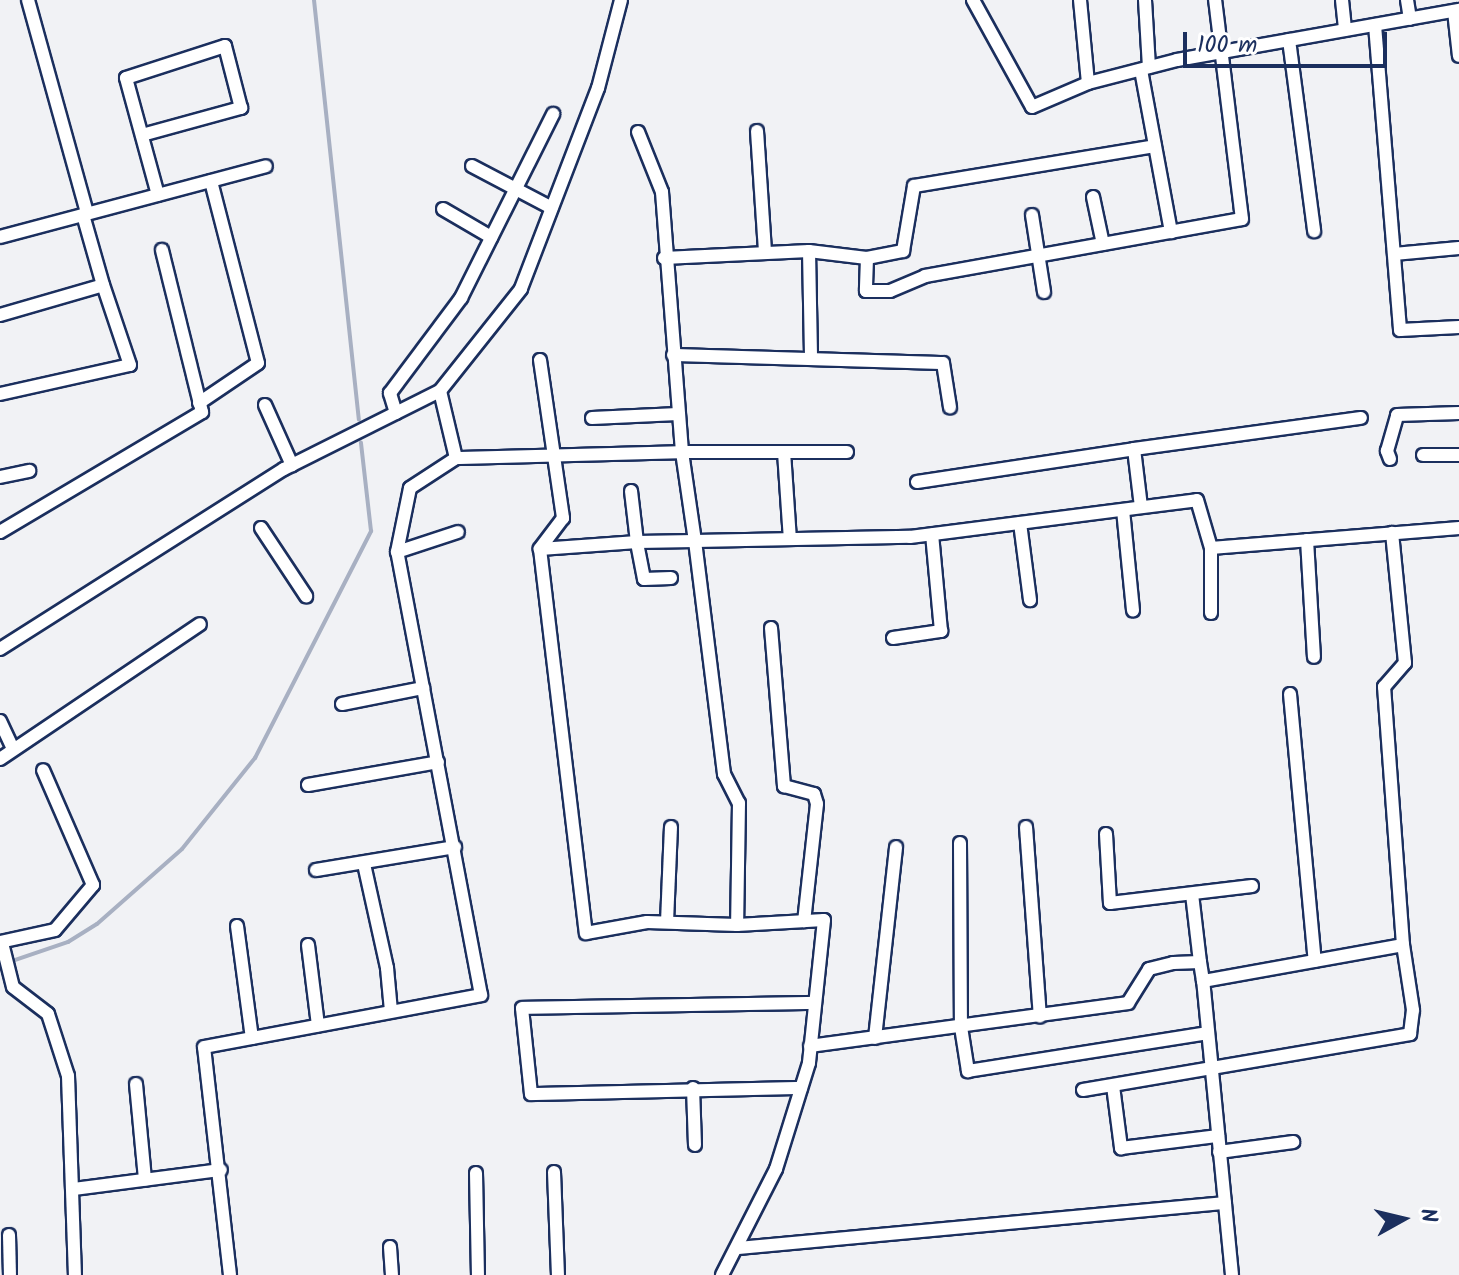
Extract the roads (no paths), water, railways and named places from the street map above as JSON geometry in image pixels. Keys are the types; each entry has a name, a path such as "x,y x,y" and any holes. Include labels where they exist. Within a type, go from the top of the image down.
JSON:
{"street":[{"path":"0,394 130,365 103,285 28,0"},
{"path":"0,649 292,465 440,391 521,289 598,88 621,0"},
{"path":"973,0 1032,107 1088,83 1145,69 1456,10 1459,56"},
{"path":"1080,0 1088,83"},
{"path":"1145,0 1145,69 1171,232"},
{"path":"867,258 866,291 890,291 925,276 1242,219 1218,53 1215,0"},
{"path":"1342,0 1345,30"},
{"path":"1407,0 1410,19"},
{"path":"1375,25 1400,330 1459,327"},
{"path":"1289,40 1314,231"},
{"path":"142,135 241,108 225,46 126,78 158,195"},
{"path":"396,413 390,393 461,298 553,114"},
{"path":"757,131 765,253"},
{"path":"638,132 662,192 664,258 682,452 724,774 739,803 737,925"},
{"path":"664,258 809,251 867,258 903,251 914,186 1155,146"},
{"path":"0,237 266,166"},
{"path":"472,166 552,208"},
{"path":"199,403 258,363 211,181"},
{"path":"1093,197 1103,244"},
{"path":"443,209 491,237"},
{"path":"1032,215 1044,292"},
{"path":"1394,254 1459,248"},
{"path":"0,532 202,412 162,250"},
{"path":"809,251 811,359"},
{"path":"0,315 103,285"},
{"path":"673,355 943,363 950,407"},
{"path":"540,360 563,518 540,549 586,933 667,922 737,925 824,920 810,1046 801,1088 776,1169 739,1248 722,1275"},
{"path":"440,391 456,458"},
{"path":"265,405 292,465"},
{"path":"1390,459 1387,451 1397,415 1459,413"},
{"path":"592,418 678,414"},
{"path":"917,482 1361,418"},
{"path":"1134,449 1141,507"},
{"path":"230,1275 221,1170 204,1047 481,995 397,552 410,488 456,458 553,459 682,452 847,452"},
{"path":"784,452 790,539"},
{"path":"1423,455 1459,455"},
{"path":"0,477 29,471"},
{"path":"631,491 644,579 671,578"},
{"path":"540,549 637,542 932,534 1197,500 1211,548 1211,613"},
{"path":"1123,510 1133,611"},
{"path":"1020,523 1030,600"},
{"path":"261,528 306,596"},
{"path":"1211,548 1459,528"},
{"path":"397,552 458,532"},
{"path":"1083,1090 1211,1072 1410,1034 1413,1010 1403,945 1384,687 1405,663 1392,533"},
{"path":"893,638 941,631 932,534"},
{"path":"1307,540 1314,657"},
{"path":"0,759 12,747 200,624"},
{"path":"771,628 784,786 814,794 817,804 804,921"},
{"path":"342,704 423,688"},
{"path":"1290,694 1315,961"},
{"path":"0,721 12,747"},
{"path":"308,785 438,762"},
{"path":"43,770 93,885 55,930 2,946 13,987 48,1014 68,1076 75,1275"},
{"path":"667,922 671,827"},
{"path":"1026,827 1040,1016"},
{"path":"1106,834 1110,903 1252,886"},
{"path":"960,843 961,1027 968,1071 1207,1033"},
{"path":"316,870 455,847"},
{"path":"875,1038 896,847"},
{"path":"364,864 387,968 391,1011"},
{"path":"1192,894 1232,1275"},
{"path":"237,926 252,1038"},
{"path":"308,945 318,1025"},
{"path":"1203,981 1403,945"},
{"path":"810,1046 1128,1003 1149,969 1200,962"},
{"path":"801,1088 531,1094 522,1008 815,1003"},
{"path":"136,1084 145,1180"},
{"path":"1113,1086 1121,1148 1218,1136"},
{"path":"693,1088 695,1145"},
{"path":"1219,1152 1293,1142"},
{"path":"74,1189 221,1170"},
{"path":"554,1172 558,1275"},
{"path":"476,1173 478,1275"},
{"path":"739,1248 809,1245 1225,1203"},
{"path":"9,1235 5,1259 10,1275"},
{"path":"390,1247 392,1275"}],"waterway":[{"path":"314,0 359,420"},
{"path":"0,965 68,942 97,924 182,849 255,758 371,531 361,443"}]}
